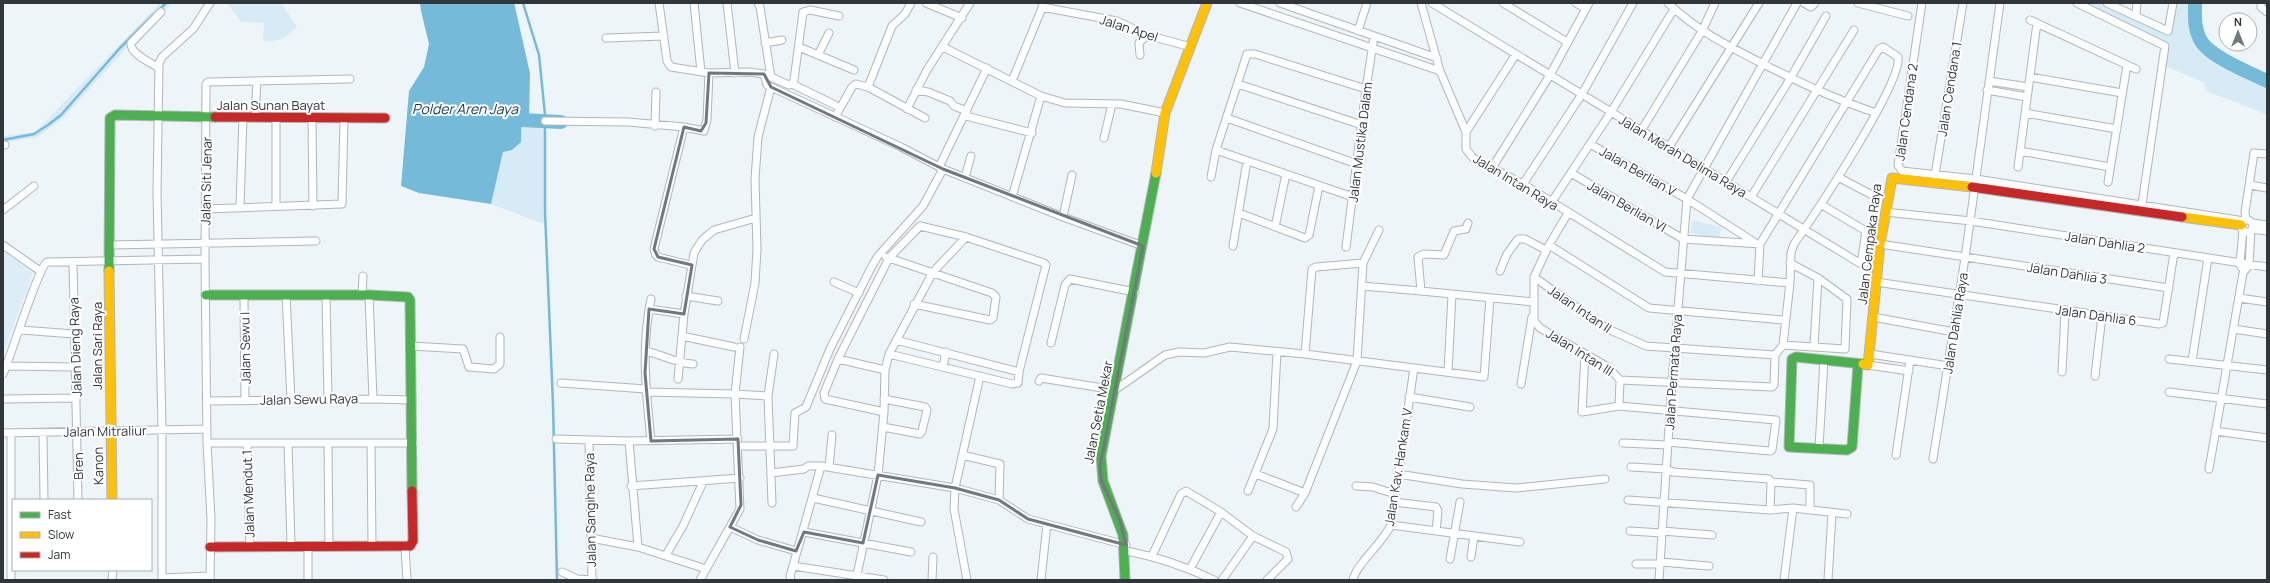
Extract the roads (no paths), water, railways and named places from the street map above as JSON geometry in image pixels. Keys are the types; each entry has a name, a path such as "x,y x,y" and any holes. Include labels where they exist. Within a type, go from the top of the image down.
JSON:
{"street":[{"path":"210,3 193,29 162,57 159,68 158,118 162,430 162,579 210,578"},
{"path":"659,3 669,64 678,68 705,73 735,73 768,76 782,83 792,84 835,105"},
{"path":"545,121 628,122 655,126 684,127 704,131 707,120 705,73 694,3"},
{"path":"727,3 735,73"},
{"path":"758,3 765,43 768,76 767,85 941,168 1063,217 1143,246"},
{"path":"868,87 892,26 905,14 911,3"},
{"path":"926,3 962,18"},
{"path":"907,109 916,90 970,3"},
{"name":"Jalan Setia Mekar","path":"1125,580 1126,548 1120,521 1102,482 1100,470 1101,456 1135,292 1165,113 1207,3"},
{"path":"1240,3 1440,71"},
{"path":"1280,3 1437,58"},
{"path":"1358,31 1367,3"},
{"name":"Jalan Intan Raya","path":"1421,3 1440,71 1466,132 1468,152 1473,158 1523,184 1664,272 1790,283"},
{"name":"Jalan Merah Delima Raya","path":"1432,3 1859,264 1862,262 1866,231 1822,205"},
{"path":"1503,3 1567,42"},
{"path":"1492,168 1550,75 1587,6 1576,3"},
{"path":"1523,184 1582,94 1633,3"},
{"path":"1668,3 1702,31 1732,48 1818,92 1876,112"},
{"path":"1642,130 1702,31 1715,3"},
{"path":"1669,148 1759,3"},
{"name":"Jalan Permata Raya","path":"1659,580 1674,348 1687,199 1703,168 1798,3"},
{"path":"1804,3 1811,8 1815,3"},
{"path":"1858,3 1908,16"},
{"name":"Jalan Cendana 2","path":"1922,3 1898,165 1902,171 1935,174 1976,183 2142,204 2247,226"},
{"name":"Jalan Cendana 1","path":"1935,174 1963,3"},
{"name":"Jalan Dahlia Raya","path":"1933,459 1960,294 2000,3"},
{"path":"2077,3 2165,46 2142,204"},
{"path":"2107,3 2168,31 2172,3"},
{"path":"2136,16 2137,3"},
{"path":"2261,3 2261,7 2267,12"},
{"path":"1012,81 1043,5"},
{"name":"Jalan Apel","path":"1043,5 1117,22 1147,35 1191,47"},
{"path":"1552,203 1611,112 1674,9"},
{"path":"792,84 804,12 810,10 839,16"},
{"path":"159,68 135,53 131,43 161,12"},
{"path":"1726,182 1826,16"},
{"path":"2018,167 2030,77 2033,21 2136,69"},
{"path":"1751,197 1818,92 1854,30"},
{"path":"818,55 829,33"},
{"path":"1140,55 1139,44 1147,35"},
{"path":"606,38 664,36"},
{"name":"Jalan Mustika Dalam","path":"1346,247 1374,37"},
{"path":"765,43 782,40"},
{"path":"799,47 854,70"},
{"path":"943,47 1041,96 1076,105 1112,104 1165,113"},
{"path":"1758,281 1757,243 1778,214 1879,49 1883,47 1896,55 1899,60 1891,86 1822,205 1793,248 1790,263 1790,283 1784,320 1783,345 1775,355"},
{"path":"1211,177 1216,150 1238,84 1244,58 1250,53 1366,89"},
{"path":"1466,132 1516,54"},
{"path":"2108,182 2127,65"},
{"path":"556,438 589,441 738,442 792,447 794,445 795,413 806,407 830,349 859,293 883,257 923,206 941,168 955,133 987,68"},
{"path":"2030,77 2122,93"},
{"path":"255,117 257,81 350,79"},
{"name":"Jalan Siti Jenar","path":"210,578 205,259 206,83 257,81"},
{"path":"1989,81 2028,87"},
{"path":"1238,84 1362,125"},
{"path":"836,117 853,85 868,87 925,118"},
{"path":"744,339 755,283 757,248 755,179 758,137 771,87"},
{"path":"916,90 928,92 950,101 954,106 966,113 1032,133"},
{"path":"1988,90 2027,96"},
{"path":"655,126 656,92"},
{"path":"1012,197 1032,133 1041,96"},
{"path":"1104,138 1112,104"},
{"path":"2025,113 2117,129"},
{"name":"Jalan Sunan Bayat","path":"109,245 110,118 115,115 158,118 385,118"},
{"path":"240,207 242,117"},
{"path":"276,118 276,206"},
{"path":"312,118 313,206"},
{"path":"1227,118 1357,164"},
{"path":"205,209 342,204 344,119"},
{"path":"684,127 654,248 658,257 690,266"},
{"name":"Jalan Berlian V","path":"1590,144 1687,199 1757,243"},
{"path":"1216,150 1353,197"},
{"path":"2020,151 2110,167"},
{"path":"2243,273 2249,265 2245,212 2254,153 2267,154"},
{"path":"965,177 971,156"},
{"path":"1233,246 1247,161"},
{"name":"Jalan Berlian VI","path":"1571,173 1683,238"},
{"path":"1063,217 1072,174"},
{"path":"1275,227 1286,174"},
{"path":"1838,177 1872,195"},
{"name":"Jalan Cempaka Raya","path":"1868,365 1880,244 1892,178 1976,183"},
{"path":"1976,183 2247,226 2267,231"},
{"path":"2250,185 2267,188"},
{"path":"3,210 34,186"},
{"path":"1239,213 1302,238 1307,238 1319,186"},
{"name":"Jalan Dahlia 2","path":"1885,212 1970,221 2267,267"},
{"path":"1521,384 1533,306 1534,277 1548,248 1568,213"},
{"path":"678,379 686,296 691,271 690,266 694,253 702,240 714,230 756,218"},
{"path":"1421,291 1418,257 1424,254 1444,255 1454,231 1466,229 1468,223"},
{"path":"2247,226 2267,224"},
{"path":"884,412 825,399 824,393 883,257 920,226 966,237 1044,263 1046,265 1019,372 1019,379 1015,384 889,354"},
{"path":"2209,469 2243,273 2240,263 2247,226"},
{"path":"1296,507 1305,493 1357,361 1363,263 1379,230"},
{"path":"857,575 878,475 884,412 885,370 889,354 932,272 966,237"},
{"path":"1683,238 1757,243"},
{"path":"1500,271 1507,254 1518,239 1526,239 1548,248 1649,308 1677,312 1784,320"},
{"path":"109,245 316,241"},
{"name":"Jalan Dahlia 3","path":"1880,244 2169,288"},
{"path":"3,245 40,271"},
{"name":"Jalan Sari Raya","path":"109,245 111,432"},
{"name":"Jalan Dahlia 6","path":"1876,282 2161,324 2169,288 2174,253"},
{"path":"883,257 932,272 994,294 996,297 993,318 987,321 914,304"},
{"path":"2192,361 2208,258"},
{"path":"3,374 40,271 47,262 205,259"},
{"name":"Jalan Dieng Raya","path":"73,262 78,432"},
{"path":"1305,354 1312,269 1316,267 1363,263"},
{"path":"1783,345 1814,346 1842,350 1846,347 1847,299 1818,278 1790,263"},
{"path":"363,276 366,295 373,399"},
{"name":"Jalan Intan II","path":"1534,277 1606,328 1646,346 1775,355"},
{"path":"1814,346 1818,278"},
{"path":"1051,343 1065,285 1070,279 1135,292"},
{"path":"834,282 859,293"},
{"path":"1362,286 1490,298 1533,306"},
{"path":"1448,372 1452,294"},
{"path":"206,295 366,295 410,298 413,443 413,541 410,546 329,547 291,545 210,547"},
{"path":"286,295 291,400"},
{"path":"326,295 328,400"},
{"name":"Jalan Sewu I","path":"244,296 245,400"},
{"path":"686,296 718,301"},
{"path":"1040,381 1041,378 1115,390 1165,356 1173,353 1204,353 1230,347 1305,354 1484,377 1490,298"},
{"path":"2239,298 2267,302"},
{"path":"651,299 645,351 646,391 651,441"},
{"name":"Jalan Intan III","path":"1533,306 1535,324 1608,367 1620,380 1672,381 1772,387 1774,385 1775,355"},
{"path":"649,309 684,314"},
{"path":"2062,372 2065,311"},
{"path":"2095,376 2102,316"},
{"path":"1873,317 1954,332"},
{"path":"2234,329 2267,334"},
{"path":"20,330 74,334"},
{"path":"682,336 737,347 735,394 740,478 740,509 700,580"},
{"path":"411,346 464,349 470,367 494,369 500,364 500,337"},
{"path":"896,340 1019,372"},
{"path":"928,363 931,348"},
{"path":"645,351 693,364"},
{"path":"943,367 946,352"},
{"path":"1248,491 1273,429 1276,352"},
{"path":"772,503 768,396 774,354"},
{"path":"1585,354 1582,412 1619,406 1775,419 1773,440 1770,451 1668,444 1623,443"},
{"path":"1870,354 1948,366"},
{"path":"1858,365 1850,449 1789,447 1788,442 1794,358 1909,370"},
{"path":"838,359 885,370"},
{"path":"2169,359 2227,364 2267,370"},
{"path":"1819,448 1824,360"},
{"path":"1896,455 1910,360"},
{"path":"7,366 75,367"},
{"name":"Jalan Kav. Hankam V","path":"1353,579 1361,566 1383,540 1391,525 1414,368"},
{"path":"967,580 954,509 955,488 980,376"},
{"path":"1619,406 1620,380"},
{"path":"561,383 646,391 768,396"},
{"path":"2169,392 2267,404"},
{"path":"1409,397 1470,407"},
{"path":"3,399 76,398"},
{"path":"883,427 920,434 927,410 925,407 884,399"},
{"name":"Jalan Sewu Raya","path":"207,401 412,400"},
{"name":"Jalan Mitraliur","path":"3,433 207,429"},
{"path":"2216,431 2267,438"},
{"name":"Bren","path":"78,432 78,499"},
{"name":"Kanon","path":"111,432 112,499"},
{"path":"11,433 11,580"},
{"path":"43,433 44,499"},
{"path":"829,467 832,435"},
{"path":"1773,440 1788,442"},
{"name":"Jalan Sangihe Raya","path":"589,441 593,580"},
{"path":"629,441 631,486 638,547"},
{"path":"207,443 413,443"},
{"name":"Jalan Mendut 1","path":"247,443 250,546"},
{"path":"288,443 291,545"},
{"path":"328,443 329,547"},
{"path":"372,443 372,546"},
{"path":"962,455 1000,464 999,500"},
{"path":"771,473 801,470 808,466 821,466 955,488 999,500 1023,517 1152,556 1190,569 1214,580"},
{"path":"791,580 790,576 794,566 796,552 804,532 821,466"},
{"path":"1631,467 1673,472 1769,478 1771,482 1770,510"},
{"path":"1256,474 1305,493"},
{"path":"1398,474 1462,484 1516,488 1606,479"},
{"path":"631,486 703,482 740,478"},
{"path":"666,555 686,520 703,482"},
{"path":"1771,482 1810,485 1810,510"},
{"path":"1356,486 1373,487 1396,494"},
{"path":"1152,556 1183,491 1190,491 1253,536 1288,554 1288,559 1267,580"},
{"path":"813,498 921,522"},
{"path":"1628,500 1664,504 1770,510 1793,508 1847,514"},
{"path":"1394,502 1436,507 1438,511 1436,531"},
{"path":"1450,559 1460,502"},
{"path":"1784,580 1793,508"},
{"path":"1190,569 1221,512"},
{"path":"1828,580 1832,512"},
{"path":"1041,580 1047,524"},
{"path":"1391,525 1520,542"},
{"path":"730,527 761,542 796,552"},
{"path":"1630,531 1712,535"},
{"path":"804,532 910,552"},
{"path":"1222,580 1253,536"},
{"path":"1471,557 1474,536"},
{"path":"591,538 638,547 706,569"},
{"path":"308,546 308,580"},
{"path":"405,547 406,580"},
{"path":"932,580 933,557"},
{"path":"1636,564 1660,563 1709,566"},
{"path":"794,566 884,580"},
{"path":"562,572 577,579 593,580"}],"water":[{"name":"Polder Aren Jaya","path":"420,3 507,3 523,74 521,142 512,150 503,152 491,204 419,193 401,186 409,91 424,67 429,44"}],"waterway":[{"path":"158,11 166,3"},
{"path":"507,3 523,74 522,120 561,122"},
{"path":"523,3 539,55 545,115 545,212 553,404 557,580"},
{"path":"2195,3 2195,22 2200,39 2204,45 2220,58 2267,81"},
{"path":"3,140 34,134 61,115 120,48 154,14"}]}
